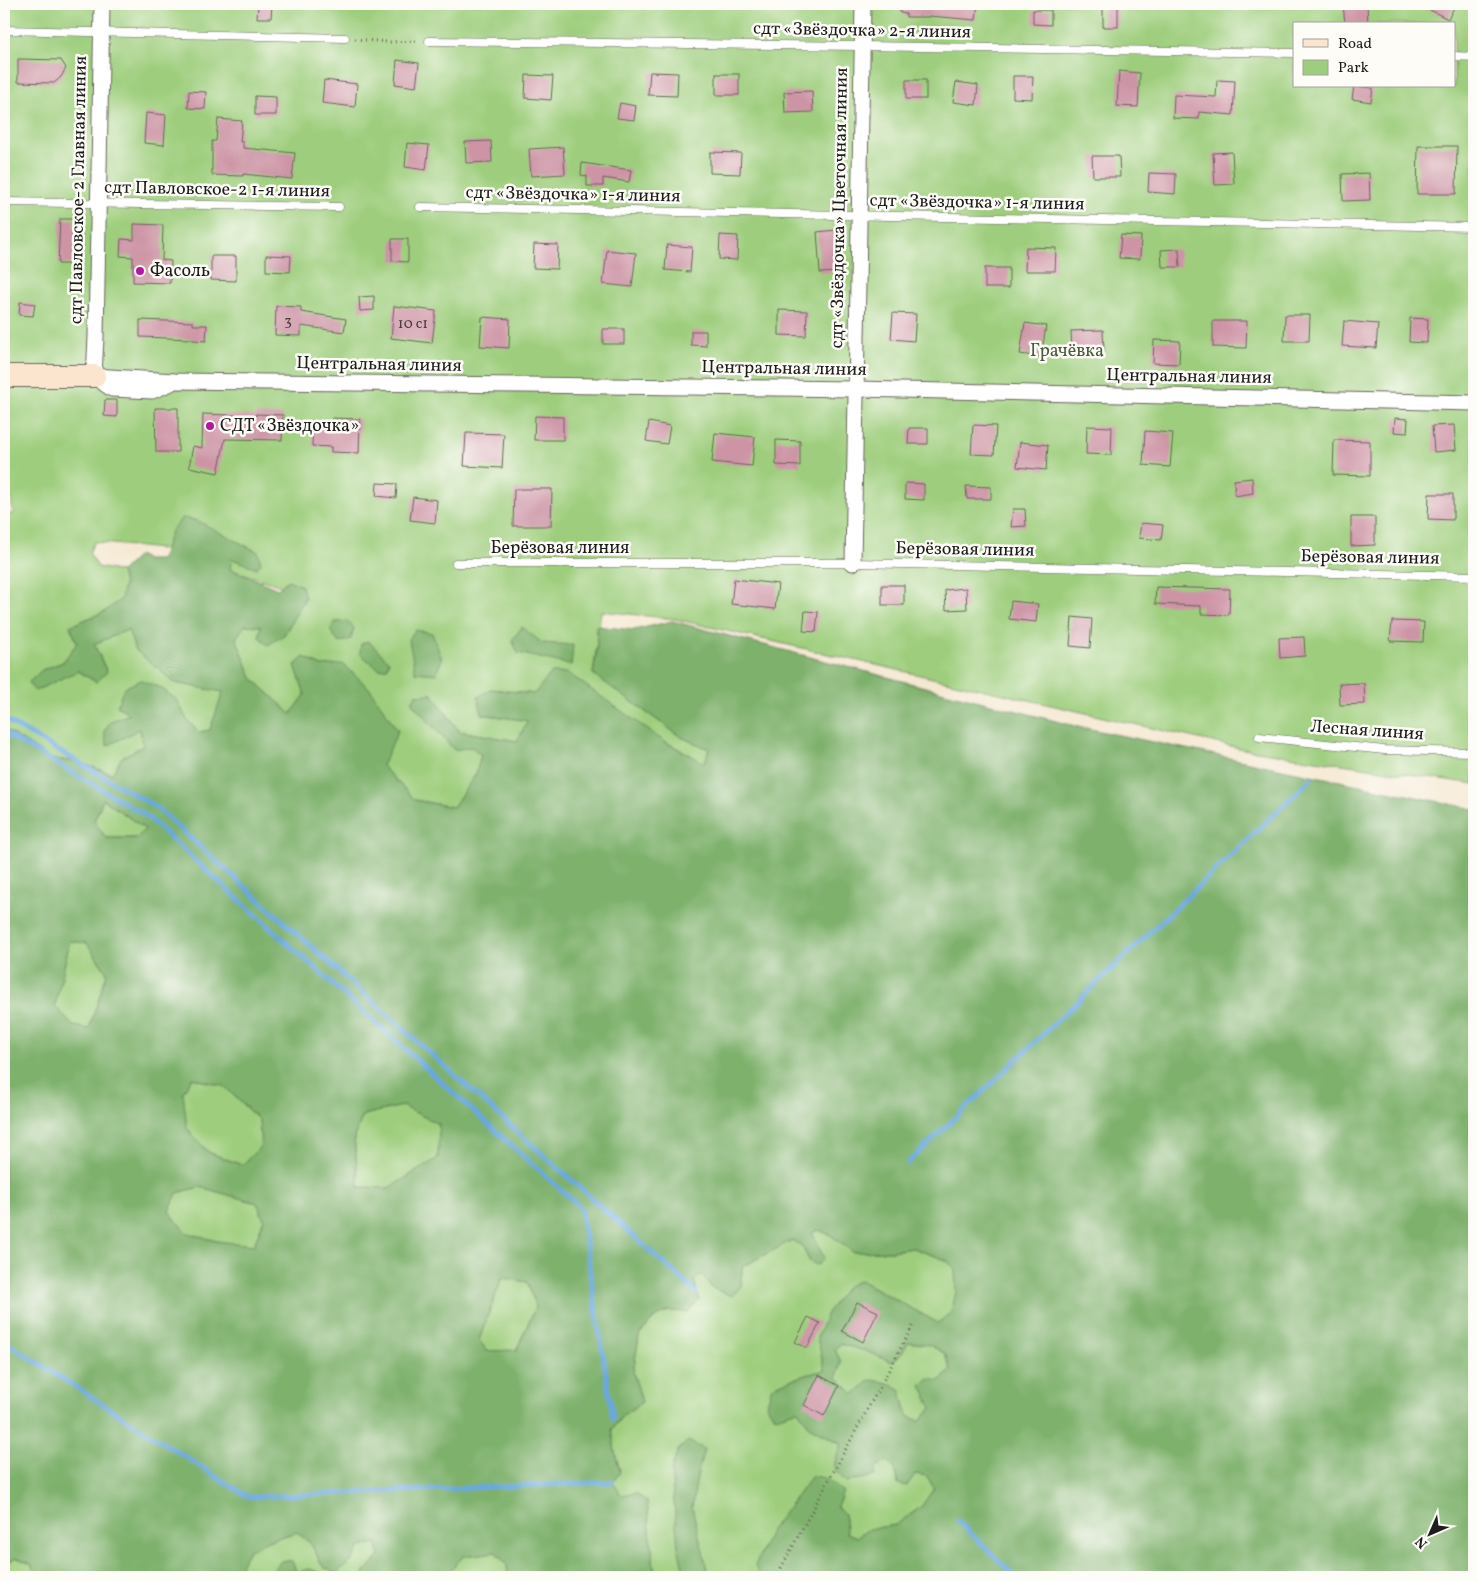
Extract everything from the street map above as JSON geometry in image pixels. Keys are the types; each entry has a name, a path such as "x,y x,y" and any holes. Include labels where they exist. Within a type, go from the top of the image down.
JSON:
{"street":[{"name":"сдт Павловское-2 Главная линия","path":"94,376 102,4"},
{"name":"сдт «Звёздочка» Цветочная линия","path":"852,562 863,4"},
{"path":"4,376 94,376"},
{"name":"Центральная линия","path":"94,376 175,381 856,389 1474,403"}],"lane":[{"path":"4,30 345,38"},
{"name":"сдт «Звёздочка» 2-я линия","path":"429,41 862,46 1293,54"},
{"path":"1456,56 1474,57"},
{"name":"сдт Павловское-2 1-я линия","path":"4,202 340,207"},
{"name":"сдт «Звёздочка» 1-я линия","path":"420,207 1474,226"},
{"name":"Берёзовая линия","path":"456,563 852,562 1474,576"},
{"name":"Лесная линия","path":"1259,737 1384,750 1474,752"}],"path":[{"path":"345,38 387,42 429,41"},
{"path":"776,1577 914,1324"}],"green space":[{"name":"Грачёвка","path":"4,4 1474,4 1474,784 1243,749 675,619 601,611 593,674 681,737 709,749 705,763 666,742 535,694 491,689 482,714 528,721 517,741 459,731 432,694 416,695 481,755 476,774 453,807 415,800 382,766 321,666 304,657 305,695 291,714 252,678 236,638 245,625 261,626 284,635 305,598 278,585 170,550 94,542 89,553 98,567 121,572 124,584 122,599 104,612 70,626 78,643 63,662 42,670 29,684 35,690 78,671 96,682 107,672 94,644 128,630 175,683 224,692 210,730 199,732 187,720 177,700 118,706 130,714 111,721 140,729 143,746 122,757 112,774 79,762 52,759 4,729 4,512 13,515 11,495 4,494"},
{"path":"182,518 196,520 258,552 261,563 257,568 232,559 230,569 278,589 288,580 302,586 305,598 284,635 268,645 259,637 261,626 245,625 236,638 252,678 291,714 305,695 295,665 304,657 321,666 343,664 370,689 398,731 382,766 415,800 453,807 476,774 481,755 472,747 454,750 412,703 416,695 432,694 459,731 517,741 528,721 482,714 478,697 491,689 534,694 551,673 568,673 665,742 705,763 709,749 681,737 593,674 597,648 596,626 634,630 672,621 1071,725 1474,809 1474,1577 760,1577 755,1566 770,1531 812,1476 825,1478 843,1492 837,1506 844,1514 847,1533 857,1537 869,1529 896,1525 922,1506 934,1488 927,1476 915,1474 907,1486 898,1484 895,1469 887,1461 876,1467 875,1476 846,1482 833,1469 841,1443 810,1427 798,1410 776,1417 766,1406 772,1387 792,1379 825,1370 817,1338 827,1313 846,1287 860,1280 938,1323 951,1313 956,1292 955,1268 946,1260 913,1248 891,1251 853,1252 832,1236 819,1230 812,1233 824,1258 818,1265 810,1262 802,1246 792,1240 742,1267 741,1286 732,1296 712,1288 702,1274 694,1280 699,1300 688,1312 668,1311 653,1319 639,1336 633,1372 642,1402 623,1415 612,1429 620,1472 613,1482 621,1495 636,1493 647,1502 655,1577 508,1577 507,1565 496,1552 464,1556 443,1577 362,1577 380,1556 376,1543 360,1547 352,1561 336,1573 323,1567 311,1544 297,1532 270,1540 249,1550 237,1572 238,1577 37,1577 31,1564 17,1558 4,1563 4,729 52,759 79,762 112,774 122,757 143,746 140,729 107,746 104,731 111,721 130,714 117,706 124,688 141,680 161,688 177,700 187,720 199,732 210,730 223,692 175,683 135,650 128,630 94,644 107,672 96,682 78,671 35,691 28,683 42,670 63,662 77,643 70,626 104,612 121,599 124,584 121,572 139,555 146,560 161,560 171,531","holes":["103,799 145,829 137,838 106,838 94,821","70,941 87,943 107,973 89,1029 73,1026 55,1006","192,1078 224,1086 259,1120 261,1146 242,1165 208,1152 187,1128 183,1092","402,1106 439,1124 438,1158 389,1188 359,1187 354,1137 363,1115","200,1187 257,1203 264,1219 254,1245 216,1241 185,1232 169,1211 177,1193","502,1278 527,1282 536,1306 517,1350 487,1351 479,1340","908,1342 930,1345 945,1353 951,1371 939,1381 929,1379 921,1386 932,1408 920,1421 908,1416 900,1389 884,1382 871,1380 854,1394 837,1377 841,1362 835,1350 840,1344 866,1351 892,1362 902,1353"]},
{"path":"348,621 354,628 351,639 339,643 330,630 335,622"},
{"path":"522,627 542,643 573,645 571,665 518,653 512,640"},
{"path":"415,630 432,633 442,659 436,674 415,672 409,639"},
{"path":"368,641 389,661 387,668 379,669 360,654 361,644"},
{"path":"103,799 145,829 137,838 106,838 94,821"},
{"path":"70,941 87,943 107,973 89,1029 73,1026 54,1006"},
{"path":"192,1078 224,1086 259,1120 261,1146 242,1165 208,1152 186,1127 183,1092"},
{"path":"402,1106 439,1124 438,1158 389,1188 359,1187 354,1137 363,1115"},
{"path":"200,1187 257,1203 264,1219 254,1246 216,1241 185,1232 169,1211 177,1193"},
{"path":"819,1230 832,1236 853,1252 891,1251 913,1248 946,1260 955,1268 956,1292 951,1313 938,1323 860,1280 825,1370 792,1379 798,1410 810,1427 841,1444 833,1469 876,1467 887,1461 895,1469 927,1476 934,1488 922,1506 896,1525 869,1529 857,1538 847,1533 844,1514 756,1566 760,1577 655,1577 647,1502 621,1495 612,1482 620,1471 612,1429 623,1415 642,1402 633,1372 639,1336 653,1319 669,1311 688,1311 699,1300 694,1279 702,1274 712,1288 741,1286 742,1267 792,1240 802,1246 810,1262 817,1243 812,1233"},
{"path":"502,1277 527,1282 536,1306 516,1350 487,1351 479,1340"},
{"path":"908,1342 930,1345 945,1354 951,1371 939,1381 932,1408 920,1421 908,1417 900,1389 884,1382 854,1394 837,1377 841,1362 835,1350 840,1344 866,1351 892,1362 902,1353"},
{"path":"688,1441 704,1449 692,1507 707,1568 706,1577 685,1576 678,1547 671,1470 678,1450"},
{"path":"297,1532 311,1544 323,1567 352,1561 360,1547 376,1543 380,1556 362,1577 318,1577 317,1571 297,1574 291,1561 281,1561 267,1577 238,1577 237,1572 249,1550 270,1540"},
{"path":"496,1552 507,1565 508,1577 443,1577 464,1556"},
{"path":"17,1558 31,1564 37,1577 6,1577 4,1563"},
{"path":"281,1561 292,1561 297,1573 308,1569 317,1571 318,1577 267,1577"}],"building":[{"path":"258,4 272,4 271,18 257,18"},
{"path":"900,4 978,4 976,20 929,16 906,17 906,14 900,13"},
{"path":"1343,4 1367,4 1368,22 1345,22"},
{"path":"1418,4 1456,4 1448,19"},
{"path":"1103,6 1118,6 1118,27 1103,27"},
{"path":"1033,10 1051,10 1051,25 1033,24"},
{"path":"18,59 61,60 66,68 61,77 54,83 18,82"},
{"path":"397,60 419,63 416,87 395,84"},
{"path":"1119,71 1140,73 1138,107 1117,106"},
{"path":"650,72 678,73 677,96 648,95"},
{"path":"716,74 739,74 739,95 716,95"},
{"path":"526,75 553,76 551,100 525,98"},
{"path":"1013,76 1033,76 1032,99 1013,98"},
{"path":"324,80 357,84 355,107 322,103"},
{"path":"906,80 926,80 926,99 906,99"},
{"path":"1217,80 1235,81 1233,115 1199,112 1199,119 1173,118 1174,95 1216,97"},
{"path":"956,82 978,85 976,105 953,102"},
{"path":"1354,88 1373,88 1371,102 1352,99"},
{"path":"189,91 206,92 205,109 188,108"},
{"path":"812,91 813,112 785,113 784,92"},
{"path":"255,96 276,97 276,115 255,115"},
{"path":"620,103 636,106 634,120 617,118"},
{"path":"146,113 166,115 164,145 144,143"},
{"path":"218,119 242,121 240,142 243,142 243,148 295,153 292,179 243,174 243,176 212,175 212,141 216,141"},
{"path":"491,141 492,162 466,163 465,142"},
{"path":"407,143 429,145 426,170 405,167"},
{"path":"1418,146 1457,146 1456,194 1417,194"},
{"path":"563,147 565,174 531,176 529,149"},
{"path":"710,152 741,153 740,174 710,173"},
{"path":"1232,152 1234,184 1215,185 1213,153"},
{"path":"1092,156 1119,156 1120,177 1093,177"},
{"path":"582,163 631,170 629,182 603,178 603,186 587,186 587,176 581,175"},
{"path":"1149,173 1176,174 1175,194 1148,192"},
{"path":"1369,173 1370,200 1343,201 1342,174"},
{"path":"60,219 74,219 74,229 77,229 73,264 58,264"},
{"path":"134,224 163,225 162,260 171,261 170,283 133,282 133,257 120,256 121,239 134,240"},
{"path":"836,230 839,272 820,273 817,232"},
{"path":"720,235 738,236 737,260 719,259"},
{"path":"1121,235 1141,236 1140,259 1119,258"},
{"path":"392,239 408,239 408,262 392,261"},
{"path":"534,244 558,245 557,269 533,268"},
{"path":"667,245 692,247 690,272 665,270"},
{"path":"1026,247 1056,248 1055,271 1025,271"},
{"path":"1179,249 1180,267 1162,267 1161,250"},
{"path":"607,250 636,253 632,287 603,284"},
{"path":"266,255 291,256 290,272 266,271"},
{"path":"211,256 236,256 236,281 211,280"},
{"path":"985,268 1009,268 1009,288 985,288"},
{"path":"374,296 374,310 360,311 359,297"},
{"path":"20,302 35,304 33,316 19,315"},
{"path":"276,306 301,307 301,312 346,319 344,332 301,326 301,336 275,335"},
{"path":"394,306 436,311 432,343 391,338"},
{"path":"779,310 807,311 806,336 779,335"},
{"path":"893,313 916,314 914,341 891,339"},
{"path":"1285,315 1310,315 1309,341 1284,341"},
{"path":"482,317 510,319 509,348 480,346"},
{"path":"1410,318 1428,319 1427,343 1409,342"},
{"path":"140,320 193,322 193,325 207,325 206,341 140,337"},
{"path":"1213,321 1247,321 1246,348 1213,347"},
{"path":"1344,321 1378,324 1376,348 1342,346"},
{"path":"1025,323 1046,326 1041,357 1020,354"},
{"path":"603,329 624,329 624,344 603,344"},
{"path":"1103,330 1104,351 1072,352 1071,331"},
{"path":"691,331 706,331 706,346 691,345"},
{"path":"1154,340 1180,341 1179,364 1153,363"},
{"path":"105,400 117,400 117,417 104,416"},
{"path":"155,408 178,408 178,452 156,452"},
{"path":"203,414 283,415 282,440 225,439 218,473 189,467 193,446 202,448"},
{"path":"535,416 563,417 563,440 534,440"},
{"path":"332,418 360,419 359,453 331,452 331,447 312,446 313,422 332,422"},
{"path":"1395,418 1408,419 1407,433 1394,432"},
{"path":"649,422 670,426 667,444 646,441"},
{"path":"973,425 996,426 994,455 971,454"},
{"path":"1454,425 1456,450 1434,452 1432,426"},
{"path":"1087,426 1112,427 1111,455 1086,454"},
{"path":"909,428 928,428 928,444 908,444"},
{"path":"1145,431 1173,433 1170,467 1143,465"},
{"path":"466,433 504,434 502,468 464,466"},
{"path":"715,433 755,437 752,466 712,462"},
{"path":"776,440 800,441 800,466 776,465"},
{"path":"1334,440 1370,441 1370,476 1333,475"},
{"path":"1020,442 1048,445 1046,470 1017,467"},
{"path":"1252,478 1253,493 1235,496 1234,480"},
{"path":"377,483 397,484 396,498 376,496"},
{"path":"905,483 924,484 924,500 905,499"},
{"path":"966,486 991,487 991,499 967,499"},
{"path":"514,489 552,489 551,526 513,526"},
{"path":"1429,494 1453,494 1453,520 1428,519"},
{"path":"413,497 437,500 435,523 410,520"},
{"path":"1013,509 1025,509 1026,526 1011,527"},
{"path":"1351,517 1375,517 1375,545 1351,546"},
{"path":"1141,523 1163,525 1161,540 1139,538"},
{"path":"734,579 778,584 775,609 731,604"},
{"path":"882,585 904,585 904,605 882,605"},
{"path":"1156,587 1230,589 1229,615 1201,614 1201,606 1155,604"},
{"path":"966,588 967,609 946,610 945,590"},
{"path":"1011,601 1038,604 1036,622 1009,619"},
{"path":"805,611 818,612 816,632 803,631"},
{"path":"1072,617 1092,619 1090,648 1070,646"},
{"path":"1392,621 1424,622 1423,642 1390,641"},
{"path":"1304,637 1305,656 1280,658 1279,638"},
{"path":"1364,683 1365,704 1340,705 1339,684"},
{"path":"857,1302 878,1312 863,1342 842,1331"},
{"path":"808,1317 820,1323 807,1348 795,1342"},
{"path":"819,1375 839,1386 824,1416 804,1405"}],"waterway":[{"path":"4,719 156,807 696,1292"},
{"path":"4,733 144,814 580,1207 613,1419"},
{"path":"908,1163 1311,779"},
{"path":"4,1341 248,1497 613,1482"},
{"path":"958,1521 1016,1577"}],"place":[{"name":"Фасоль","path":"140,271"},
{"name":"СДТ «Звёздочка»","path":"210,426"}]}
